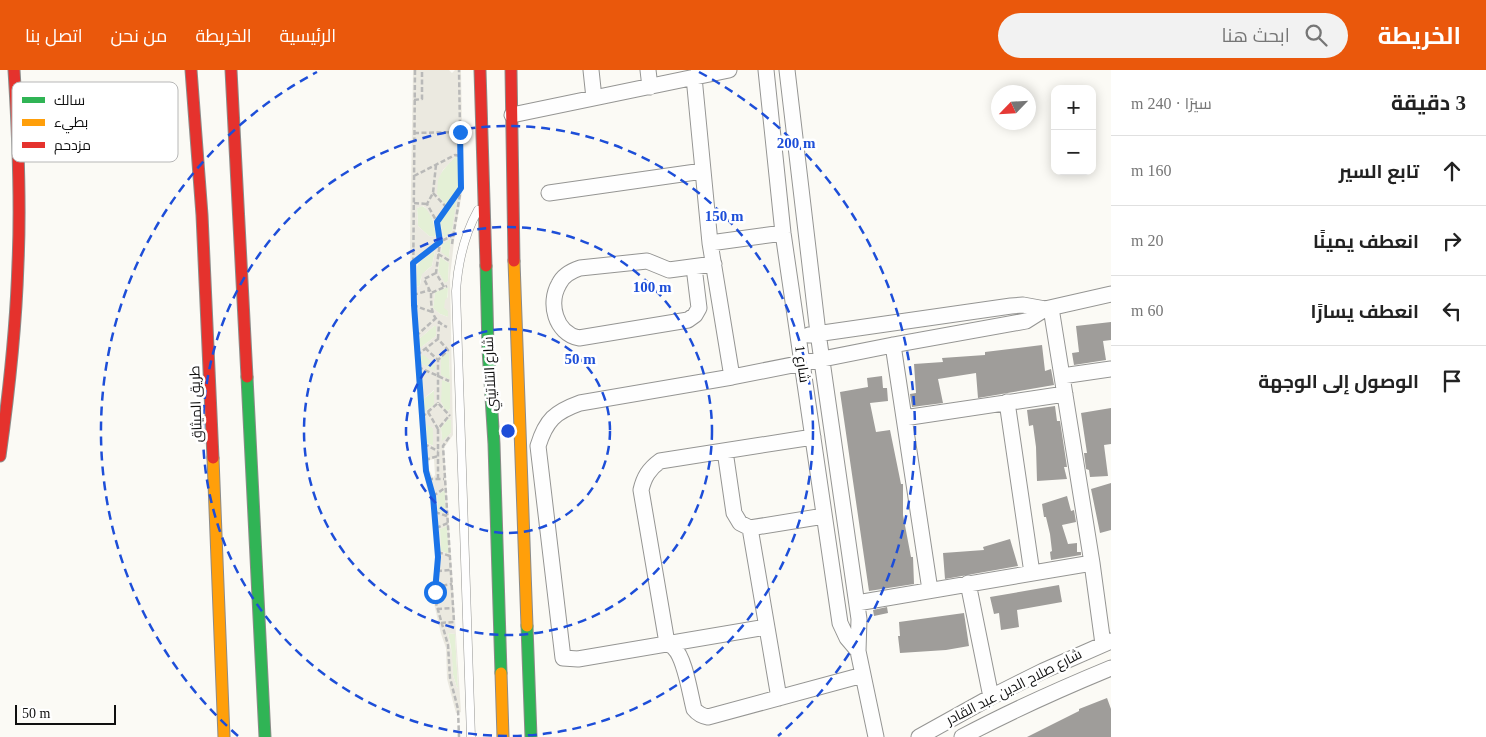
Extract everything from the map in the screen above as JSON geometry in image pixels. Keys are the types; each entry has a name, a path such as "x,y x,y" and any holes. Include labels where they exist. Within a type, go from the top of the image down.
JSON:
{"main road":[{"name":"طريق الميثاق","path":"191,70 212,334 224,737"},
{"path":"232,70 240,333 265,737"},
{"name":"شارع التلاتيني","path":"480,70 488,348 494,444 503,737"},
{"name":"شارع التلاتيني","path":"510,70 514,281 531,737"},
{"path":"0,456 12,365 16,316 19,260 18,162"}],"street":[{"path":"591,70 594,98"},
{"path":"648,70 650,86"},
{"path":"512,115 730,70"},
{"name":"شارع 1","path":"766,70 783,234 840,623 847,638 858,651"},
{"name":"شارع 1","path":"787,70 818,333 857,603 858,651 876,737"},
{"path":"694,77 710,243 732,377"},
{"path":"549,194 703,171"},
{"path":"710,243 783,234"},
{"path":"694,267 699,308 695,316 688,320 579,338 568,334 559,326 554,305 555,291 562,279 573,270 642,261 652,262 669,270 714,264"},
{"path":"766,627 578,658 563,658 538,446 543,431 552,418 565,408 580,402 732,377 893,344 1026,321 1048,308 1111,294"},
{"path":"798,337 1011,306 1022,305 1048,308"},
{"path":"1048,308 1062,376 1092,563 1107,642"},
{"path":"893,344 930,590"},
{"path":"1062,376 1111,369"},
{"path":"904,418 1065,394"},
{"path":"1008,402 1032,573"},
{"path":"667,643 641,490 647,473 660,461 813,437"},
{"path":"725,451 734,513 740,523 750,528 824,516"},
{"path":"750,528 779,698"},
{"path":"857,603 1092,563"},
{"path":"968,583 992,696"},
{"name":"شارع صلاح الدين عبد القادر","path":"919,737 992,696 1107,642"},
{"path":"667,643 674,647 683,664 694,709 700,715 708,717 863,675"},
{"name":"شارع صلاح الدين عبد القادر","path":"962,737 1002,716 1111,668"}],"lane":[{"path":"471,737 456,291 460,259 469,228 484,200"}],"path":[{"path":"415,70 413,295 426,471 433,496 438,552 435,587 437,609 448,645 450,678 458,709 459,737"},
{"path":"414,100 422,99 422,70"},
{"path":"450,267 461,188 459,70"},
{"path":"414,133 460,132"},
{"path":"414,176 455,155 460,156"},
{"path":"426,204 433,193 436,165"},
{"path":"437,222 461,188"},
{"path":"433,193 446,208"},
{"path":"414,203 426,204"},
{"path":"426,204 437,222 440,242 436,273 444,287"},
{"path":"413,263 440,242 454,235"},
{"path":"438,254 450,261"},
{"path":"436,273 424,279 431,291 432,312 439,323 450,327 457,327"},
{"path":"413,295 449,285"},
{"path":"414,305 432,312"},
{"path":"416,336 435,319"},
{"path":"439,323 438,338 448,350 438,360 438,403 449,416"},
{"path":"417,355 438,338"},
{"path":"450,343 450,350"},
{"path":"425,348 438,360"},
{"path":"418,367 451,382 450,374"},
{"path":"422,417 438,403"},
{"path":"438,429 451,416 451,408"},
{"path":"428,412 438,429 438,479"},
{"path":"441,623 454,622 443,446 452,434"},
{"path":"424,444 438,451"},
{"path":"425,460 438,456"},
{"path":"428,479 445,479"},
{"path":"433,496 446,488"},
{"path":"434,511 447,516"},
{"path":"436,528 448,523"},
{"path":"438,552 450,556"},
{"path":"437,571 451,570"},
{"path":"435,587 452,584"},
{"path":"437,609 453,608"}],"green space":[{"path":"456,156 459,157 459,187 447,206 438,196 436,184 444,169"},
{"path":"458,196 452,231 444,238 440,221"},
{"path":"422,206 432,218 436,235 434,237 429,236 418,226 417,208"},
{"path":"451,238 449,258 441,253 442,244"},
{"path":"435,251 432,266 423,274 418,287 418,264"},
{"path":"440,257 449,263 448,281 445,284 438,271"},
{"path":"448,287 448,317 440,314 433,308 435,292"},
{"path":"436,326 436,336 420,348 419,339"},
{"path":"449,351 450,380 441,376 441,357"},
{"path":"424,354 435,365 435,372 420,363 420,356"},
{"path":"441,379 450,383 450,409 448,411 445,410 441,402"},
{"path":"435,390 434,405 424,412 422,400"},
{"path":"448,419 451,420 451,433 442,442 441,428"},
{"path":"426,423 433,428 434,446 427,443"},
{"path":"445,490 446,514 438,511 437,495"},
{"path":"447,526 449,554 441,551 440,529"},
{"path":"448,633 455,634 457,688 453,675"}],"shaded area":[{"path":"413,70 449,70 452,73 455,70 461,70 463,187 450,277 453,435 444,448 461,712 458,713 456,713 447,679 446,648 433,599 432,584 436,561 431,498 427,489 423,468 412,320 410,245","holes":["456,156 459,157 459,187 446,205 437,194 438,180 443,170","457,197 452,231 444,238 440,221","423,206 434,222 436,235 434,237 429,236 418,226 417,208","451,239 449,258 441,252 442,244","435,251 432,266 422,274 418,287 417,264","440,257 449,263 448,281 445,283 438,271","448,287 448,297 445,300 444,308 448,311 448,317 440,314 433,308 435,292","434,326 436,326 436,336 420,348 419,339","449,352 449,379 441,375 441,357","424,355 435,365 435,371 420,363 420,356","442,380 450,383 450,409 448,411 445,410 441,402","434,390 434,405 424,412 422,400","448,419 451,420 451,433 442,441 441,428","426,424 433,428 433,446 427,443","434,459 435,475 433,478 428,463","445,491 446,514 438,511 437,496","447,526 449,553 441,551 440,529","448,633 455,634 458,687 453,675"]}],"building":[{"path":"1111,322 1111,340 1103,341 1106,360 1074,365 1072,353 1079,352 1076,326"},
{"path":"1042,345 1045,371 1051,369 1054,385 978,398 976,373 938,379 943,403 912,407 910,394 916,393 914,364 943,362 942,358 985,355 985,352"},
{"path":"882,376 883,388 887,388 888,401 870,403 876,432 890,430 901,484 903,484 903,515 911,557 913,557 914,584 869,591 840,392 868,387 867,378"},
{"path":"1055,406 1057,421 1060,421 1067,467 1064,467 1067,479 1037,481 1033,425 1029,426 1027,410"},
{"path":"1111,408 1111,444 1104,445 1108,476 1090,477 1089,470 1086,469 1084,453 1087,453 1081,413"},
{"path":"1111,483 1111,530 1100,533 1091,489"},
{"path":"1067,496 1071,511 1074,510 1076,522 1062,525 1068,544 1077,543 1077,552 1081,552 1081,555 1051,560 1050,534 1042,504"},
{"path":"1010,539 1018,566 945,579 943,553 984,550 983,547"},
{"path":"1059,585 1062,602 1017,610 1019,627 1001,630 999,613 994,614 990,597"},
{"path":"887,607 888,613 874,616 873,610"},
{"path":"964,613 969,646 946,650 900,653 899,622"},
{"path":"1107,698 1111,709 1111,737 1027,737 1079,711 1079,709"}],"traffic: fast":[{"path":"486,266 501,673"},
{"path":"247,377 265,737"},
{"path":"527,626 531,737"}],"traffic: slow":[{"path":"514,261 527,626"},
{"path":"213,458 224,737"},
{"path":"501,673 503,737"}],"traffic: jam":[{"path":"14,70 15,82"},
{"path":"191,70 202,215 213,458"},
{"path":"231,70 247,377"},
{"path":"480,70 486,266"},
{"path":"511,70 514,261"},
{"path":"0,456 16,312 19,162"}],"route":[{"path":"435,592 438,557 433,496 426,471 414,305 413,263 440,242 437,222 461,188 460,132"}]}
